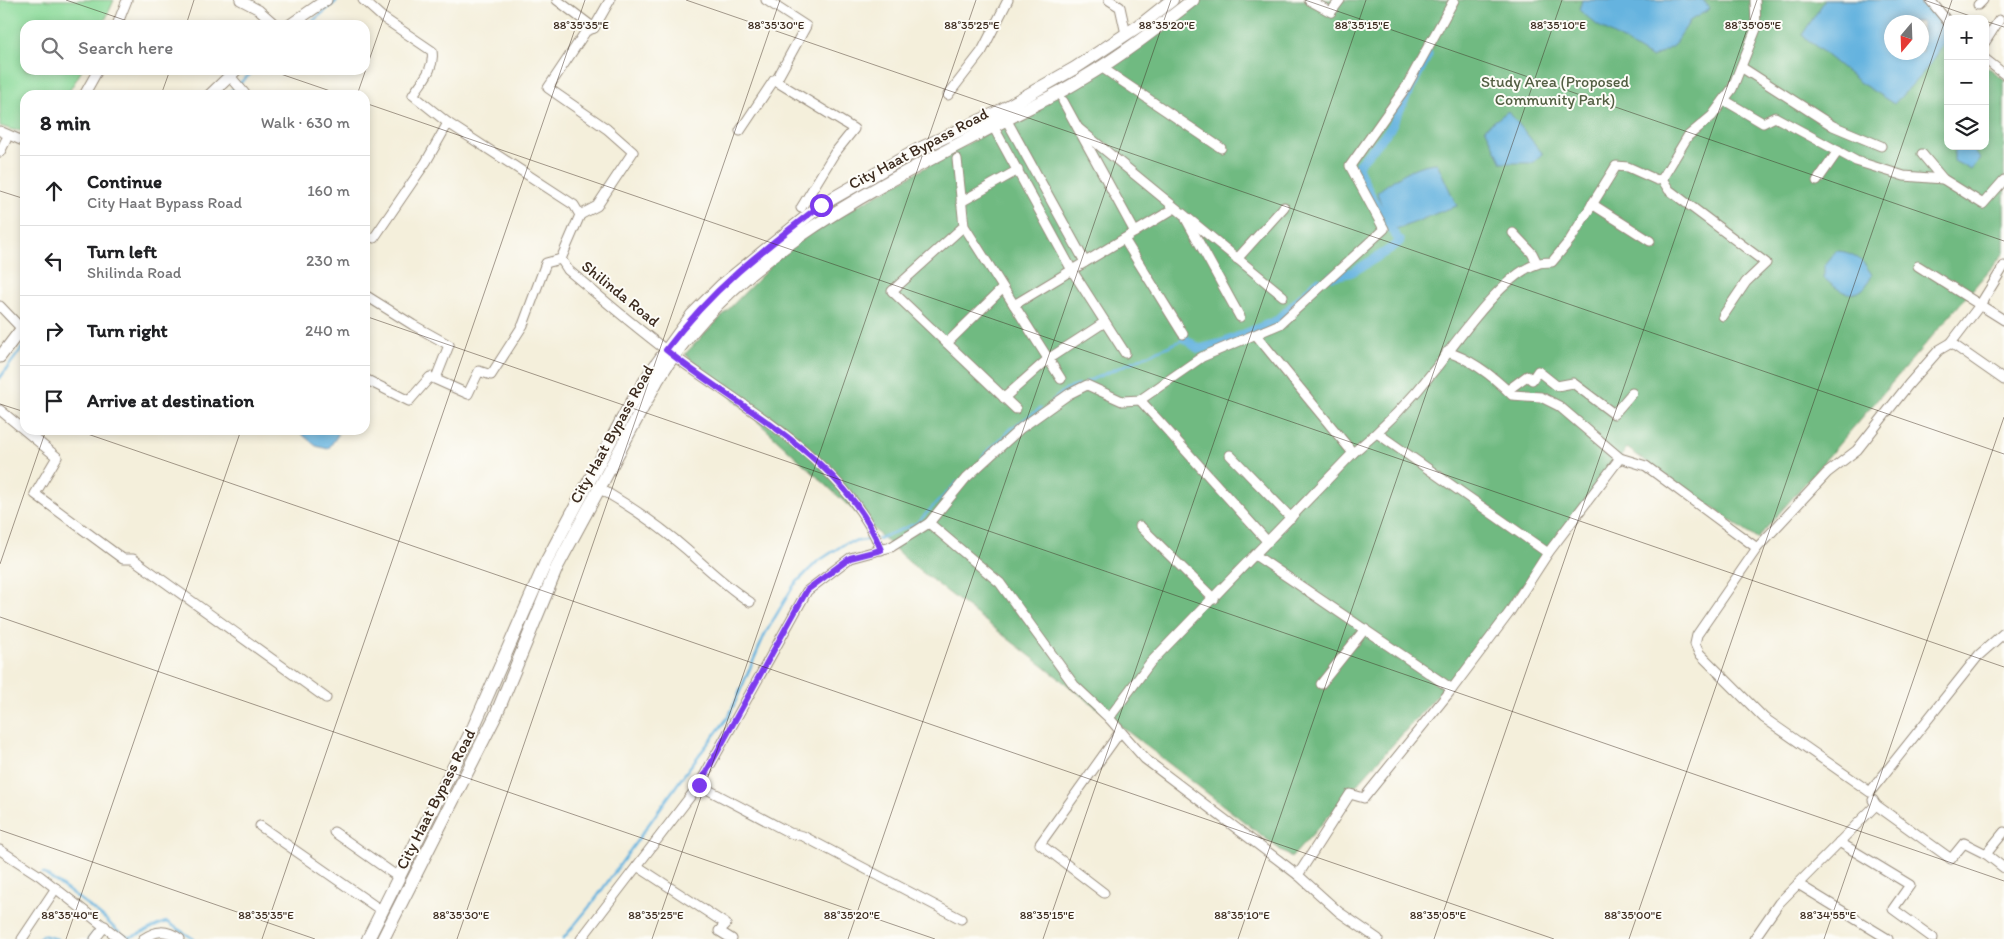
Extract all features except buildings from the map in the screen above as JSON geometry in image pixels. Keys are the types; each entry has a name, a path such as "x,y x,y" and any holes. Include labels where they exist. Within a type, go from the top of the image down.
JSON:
{"main road":[{"name":"City Haat Bypass Road","path":"368,939 474,726 546,562 626,412 669,352 692,315 721,286 821,205 919,149 996,113 1067,73 1126,34 1172,0"},
{"name":"City Haat Bypass Road","path":"383,939 496,715 557,567 669,352 728,293 827,216 1082,80 1151,34 1193,0"}],"street":[{"path":"119,20 127,0"},
{"path":"240,0 259,10 270,20"},
{"path":"297,20 326,0"},
{"path":"363,0 382,17 432,51 434,60 431,68 413,95 448,123 574,205 580,215 597,206 633,152 607,128 548,88 586,31 594,28 610,0"},
{"path":"557,0 594,28"},
{"path":"740,132 774,80 776,81 806,26 766,0"},
{"path":"948,95 982,51 1008,0"},
{"path":"1110,0 1120,6 1126,34"},
{"path":"1309,0 1332,12 1340,0"},
{"path":"581,939 699,785 807,590 850,558 881,548 929,523 966,478 1020,428 1069,394 1087,385 1122,401 1140,400 1202,357 1280,324 1384,229 1350,166 1406,87 1454,0"},
{"path":"1662,179 1688,136 1712,116 1732,89 1756,29 1755,0"},
{"path":"1930,0 1944,17"},
{"path":"1989,36 1999,20"},
{"path":"1986,60 2004,74"},
{"path":"1101,67 1221,148"},
{"path":"1741,67 1834,126 1881,146"},
{"path":"87,90 95,75"},
{"path":"215,90 231,75"},
{"path":"234,75 243,90"},
{"path":"776,81 854,129 834,154 801,208"},
{"path":"1724,100 1763,123 1775,117 1856,161 1904,176 1943,179"},
{"path":"1063,101 1135,232"},
{"path":"1006,119 1085,262"},
{"path":"374,238 426,162 448,123"},
{"path":"993,126 1072,270 1125,353"},
{"path":"1078,128 1283,296"},
{"path":"0,131 20,140"},
{"path":"0,152 6,140"},
{"path":"1817,181 1838,151"},
{"path":"1922,154 1943,179 1983,204 2004,180"},
{"path":"957,159 964,226 1061,380"},
{"path":"1109,718 1150,664 1353,453 1378,433 1498,292 1524,270 1537,264 1552,262 1570,240 1616,166 1628,167 1657,180 1662,179"},
{"path":"961,202 1018,170"},
{"path":"1662,179 1669,190 1766,263 1746,282 1723,316"},
{"path":"1592,204 1650,241"},
{"path":"1237,259 1284,207"},
{"path":"1014,305 1175,208"},
{"name":"Shilinda Road","path":"580,215 561,259 568,270 669,352 779,428 822,467 852,500 874,532 881,548"},
{"path":"1184,215 1240,317"},
{"path":"964,226 892,291 1016,409"},
{"path":"1513,233 1532,253 1537,264"},
{"path":"1124,238 1183,334"},
{"path":"370,381 409,401 430,376 468,394 480,370 491,375 523,326 546,263 561,259"},
{"path":"1918,266 2004,320"},
{"path":"2004,266 1980,305 1951,343 1939,350 1857,450 1827,474 1757,548 1698,635 1695,644 1699,653 1764,718 1870,792 1876,805 1951,859 1964,843 1986,854 2004,868"},
{"path":"947,343 1003,288"},
{"path":"370,298 413,326 449,345 436,378"},
{"path":"0,306 20,324"},
{"path":"1004,398 1048,359 1105,322"},
{"path":"0,357 20,331"},
{"path":"1256,335 1353,453"},
{"path":"1951,343 2004,380"},
{"path":"1447,352 1463,357 1473,366 1501,382 1512,395 1541,396 1559,406 1620,458 1646,466 1757,548"},
{"path":"1508,390 1527,376 1532,380 1538,371 1557,386 1573,383 1614,414 1632,393"},
{"path":"1140,400 1268,542"},
{"path":"0,410 20,426"},
{"path":"1378,433 1548,553"},
{"path":"30,435 57,457 35,494 85,533 123,559 133,558 326,698"},
{"path":"1230,455 1291,518"},
{"path":"1298,875 1350,794 1364,798 1452,689 1509,613 1548,553 1620,458"},
{"path":"599,488 655,525 687,550 716,577 750,602"},
{"path":"929,523 1000,583 1074,685 1109,718 1145,759 1298,875 1339,912 1378,939"},
{"path":"1140,526 1214,599"},
{"path":"1255,555 1452,689"},
{"path":"1320,684 1365,629"},
{"path":"1870,792 1979,654 2004,633"},
{"path":"1104,893 1040,844 1120,732"},
{"path":"699,785 790,833 803,836 961,919"},
{"path":"1754,939 1779,903 1876,805"},
{"path":"260,826 382,911"},
{"path":"334,832 398,877"},
{"path":"1986,854 2004,832"},
{"path":"1839,842 1910,885 1892,909 1932,938"},
{"path":"1,853 56,888 120,939"},
{"path":"637,866 726,924 720,931 732,939"},
{"path":"1798,884 1888,939"},
{"path":"22,939 56,888"},
{"path":"95,939 106,926"},
{"path":"143,939 153,932 164,931 177,936"}],"green space":[{"path":"0,0 114,0 105,20 20,20 20,75 79,75 70,90 20,90 20,130 0,126"},
{"name":"Study Area (Proposed Community Park)","path":"1191,0 1929,0 1944,20 1944,150 1989,150 1989,68 2004,79 2004,253 1757,539 1627,448 1449,682 1291,858 909,562 685,354 795,241 1086,77"}],"water":[{"path":"1582,0 1703,0 1710,9 1691,20 1673,46 1652,58 1597,25 1579,10"},
{"path":"1825,0 1927,0 1944,20 1944,42 1935,57 1917,79 1894,104 1859,82 1802,35"},
{"path":"1508,111 1543,154 1533,163 1502,163 1485,128"},
{"path":"1956,150 1970,150 1980,159 1971,170 1954,161 1954,152"},
{"path":"1437,163 1457,206 1396,229 1385,217 1377,192 1413,169"},
{"path":"1836,251 1853,255 1862,261 1869,270 1872,275 1862,290 1856,293 1844,292 1837,289 1824,278 1824,266"},
{"path":"303,435 338,435 328,449 316,446"}],"waterway":[{"path":"314,20 338,0"},
{"path":"1332,276 1352,272 1386,252 1400,241 1376,204 1360,173 1358,165 1390,129 1428,55"},
{"path":"232,90 249,75"},
{"path":"1318,281 1326,278"},
{"path":"1185,339 1199,349 1225,342 1278,320 1318,281"},
{"path":"1086,382 1185,339"},
{"path":"0,378 20,351"},
{"path":"1052,401 1066,389 1079,385"},
{"path":"982,457 1013,427 1041,408"},
{"path":"878,539 917,523 957,482"},
{"path":"563,939 594,901 686,772 729,716 765,634 794,585 817,562 846,543 872,539"},
{"path":"43,873 89,906 125,936 132,937 167,922 194,939"},
{"path":"89,939 100,926"},
{"path":"39,939 42,935 57,939"}],"route":[{"path":"699,785 807,590 850,558 881,550 874,532 858,507 822,467 779,428 666,350 692,315 721,286 767,246 821,205"}]}
